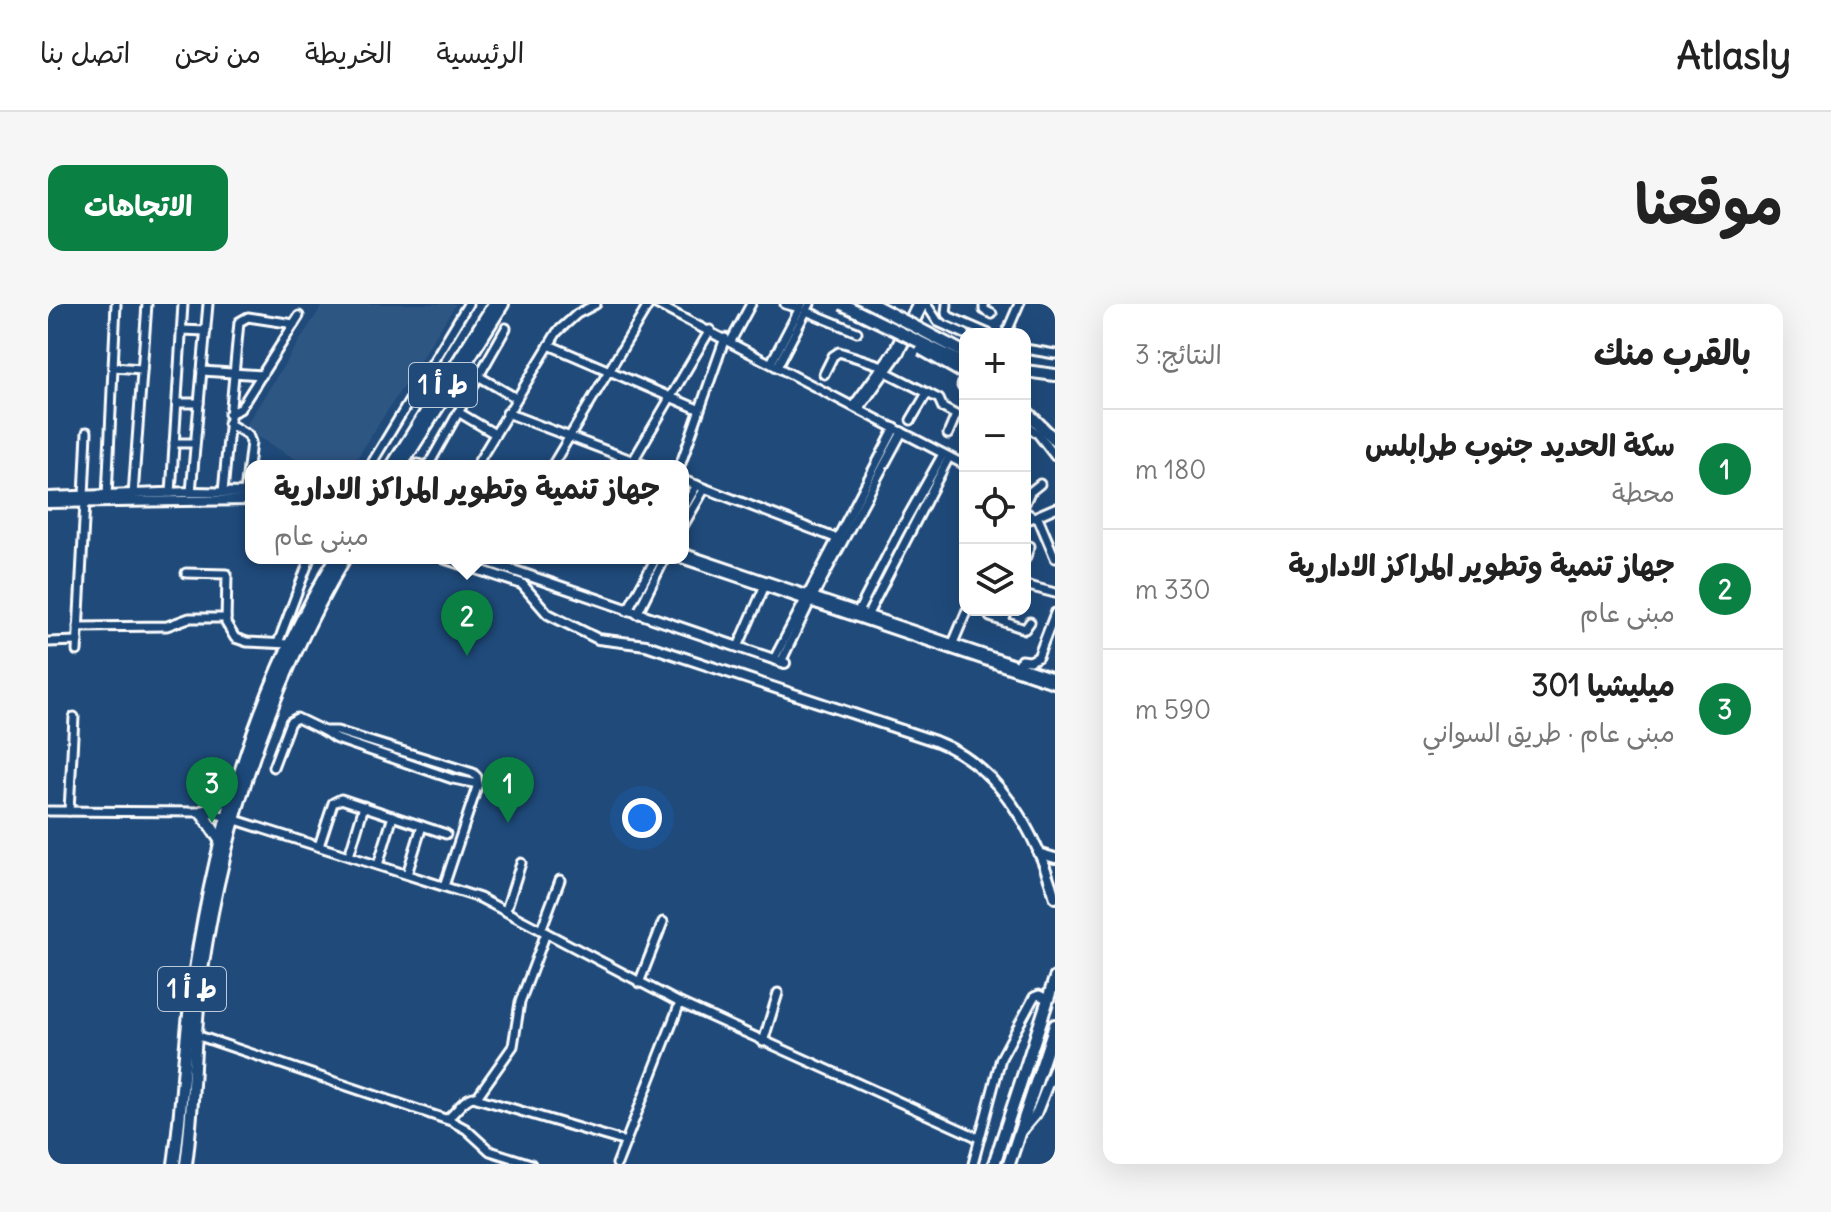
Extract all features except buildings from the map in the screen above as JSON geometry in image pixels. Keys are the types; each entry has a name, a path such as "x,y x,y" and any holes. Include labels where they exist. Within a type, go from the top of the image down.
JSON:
{"highway":[{"path":"477,338 483,304"},
{"name":"ط أ 1","path":"405,460 494,304"},
{"name":"ط أ 1","path":"396,460 503,304"},
{"path":"477,338 511,304"},
{"path":"842,304 959,361"},
{"path":"872,304 959,350"},
{"path":"889,329 959,372"},
{"path":"1031,372 1055,375"},
{"path":"1031,413 1055,432"},
{"path":"1031,416 1053,443"},
{"name":"ط أ 1","path":"174,1164 193,979 220,840 287,660 284,643 332,564"},
{"name":"ط أ 1","path":"186,1164 207,944 234,791 260,714 341,564"},
{"path":"336,572 345,564"},
{"path":"220,840 201,812 223,803 234,791"},
{"path":"994,1164 1055,978"},
{"path":"1009,1164 1055,1025"}],"main road":[{"path":"85,499 191,492 245,496"},
{"path":"48,500 217,494"},
{"path":"482,564 522,584 548,614 601,641 646,645 948,746 983,769 1002,790 1037,852 1055,898"},
{"path":"484,564 780,662"},
{"path":"1037,852 1055,858"},
{"path":"1019,1134 1036,1114 1055,1066"}],"street":[{"path":"107,496 116,304"},
{"path":"133,495 147,304"},
{"path":"171,493 183,304"},
{"path":"191,492 208,304"},
{"path":"374,460 468,304"},
{"path":"480,460 549,345 567,322 596,304"},
{"path":"556,460 649,304"},
{"path":"656,304 959,462"},
{"path":"682,460 698,409 728,340 751,304"},
{"path":"785,304 804,307 857,332"},
{"path":"885,369 917,304"},
{"path":"856,408 885,369 925,304 938,322 959,331"},
{"path":"947,304 946,313 950,317 975,328"},
{"path":"984,304 984,310 992,314"},
{"path":"1009,328 1019,304"},
{"path":"774,365 804,307"},
{"path":"217,494 239,322 242,318 296,320 240,409 229,414"},
{"path":"431,460 506,328"},
{"path":"181,330 206,331"},
{"path":"634,460 710,330"},
{"path":"549,345 698,409"},
{"path":"1031,350 1055,354"},
{"path":"824,374 833,356 839,352 885,369 939,399 943,408 956,415 948,434"},
{"path":"113,367 142,369"},
{"path":"202,371 262,375"},
{"path":"478,376 516,398"},
{"path":"911,420 927,393"},
{"path":"177,403 199,403"},
{"path":"458,412 495,434"},
{"path":"507,413 625,460"},
{"path":"228,423 248,435 250,460"},
{"path":"1031,428 1053,443 1055,456"},
{"path":"780,662 808,598 899,430"},
{"path":"48,642 78,646 87,432"},
{"path":"174,443 195,443"},
{"path":"857,615 899,532 946,456"},
{"path":"866,618 946,456"},
{"path":"689,482 840,540"},
{"path":"1031,491 1040,484"},
{"path":"689,501 701,486"},
{"path":"689,513 701,486"},
{"path":"1031,518 1055,508"},
{"path":"1031,514 1040,522 1055,558"},
{"path":"689,559 1055,681"},
{"path":"186,573 227,574 226,618 229,631 238,640 284,643 308,564"},
{"path":"632,613 653,564"},
{"path":"632,613 661,564"},
{"path":"738,647 765,584"},
{"path":"1031,587 1055,593"},
{"path":"1017,669 1021,660 1030,661 1038,657 1055,613"},
{"path":"952,647 965,616"},
{"path":"1004,622 1006,616"},
{"path":"990,617 1025,629 1030,622"},
{"path":"78,627 167,626 189,618 226,618"},
{"path":"69,811 74,717"},
{"path":"273,767 291,720 297,718 334,738 453,779 478,784 444,886"},
{"path":"319,846 335,801 344,799 446,834"},
{"path":"349,856 364,806"},
{"path":"48,811 201,812 230,817 444,886 506,910 680,1003 979,1138"},
{"path":"378,865 393,816"},
{"path":"407,874 422,826"},
{"path":"506,910 521,863"},
{"path":"477,1097 513,1046 523,991 560,880"},
{"path":"639,983 663,922"},
{"path":"763,1042 778,993"},
{"path":"973,1164 1006,1046 1034,997 1039,995 1047,999"},
{"path":"617,1164 680,1003"},
{"path":"196,1035 447,1119 466,1129 490,1151 531,1164"},
{"path":"447,1119 458,1112 467,1099 477,1097 626,1142"}],"shaded area":[{"path":"323,304 456,304 356,460 297,460 247,430 246,425"}],"place":[{"name":"جهاز تنمية وتطوير المراكز الادارية","path":"467,656"},
{"name":"ميليشيا 301","path":"212,823"},
{"name":"سكة الحديد جنوب طرابلس","path":"508,823"}]}
